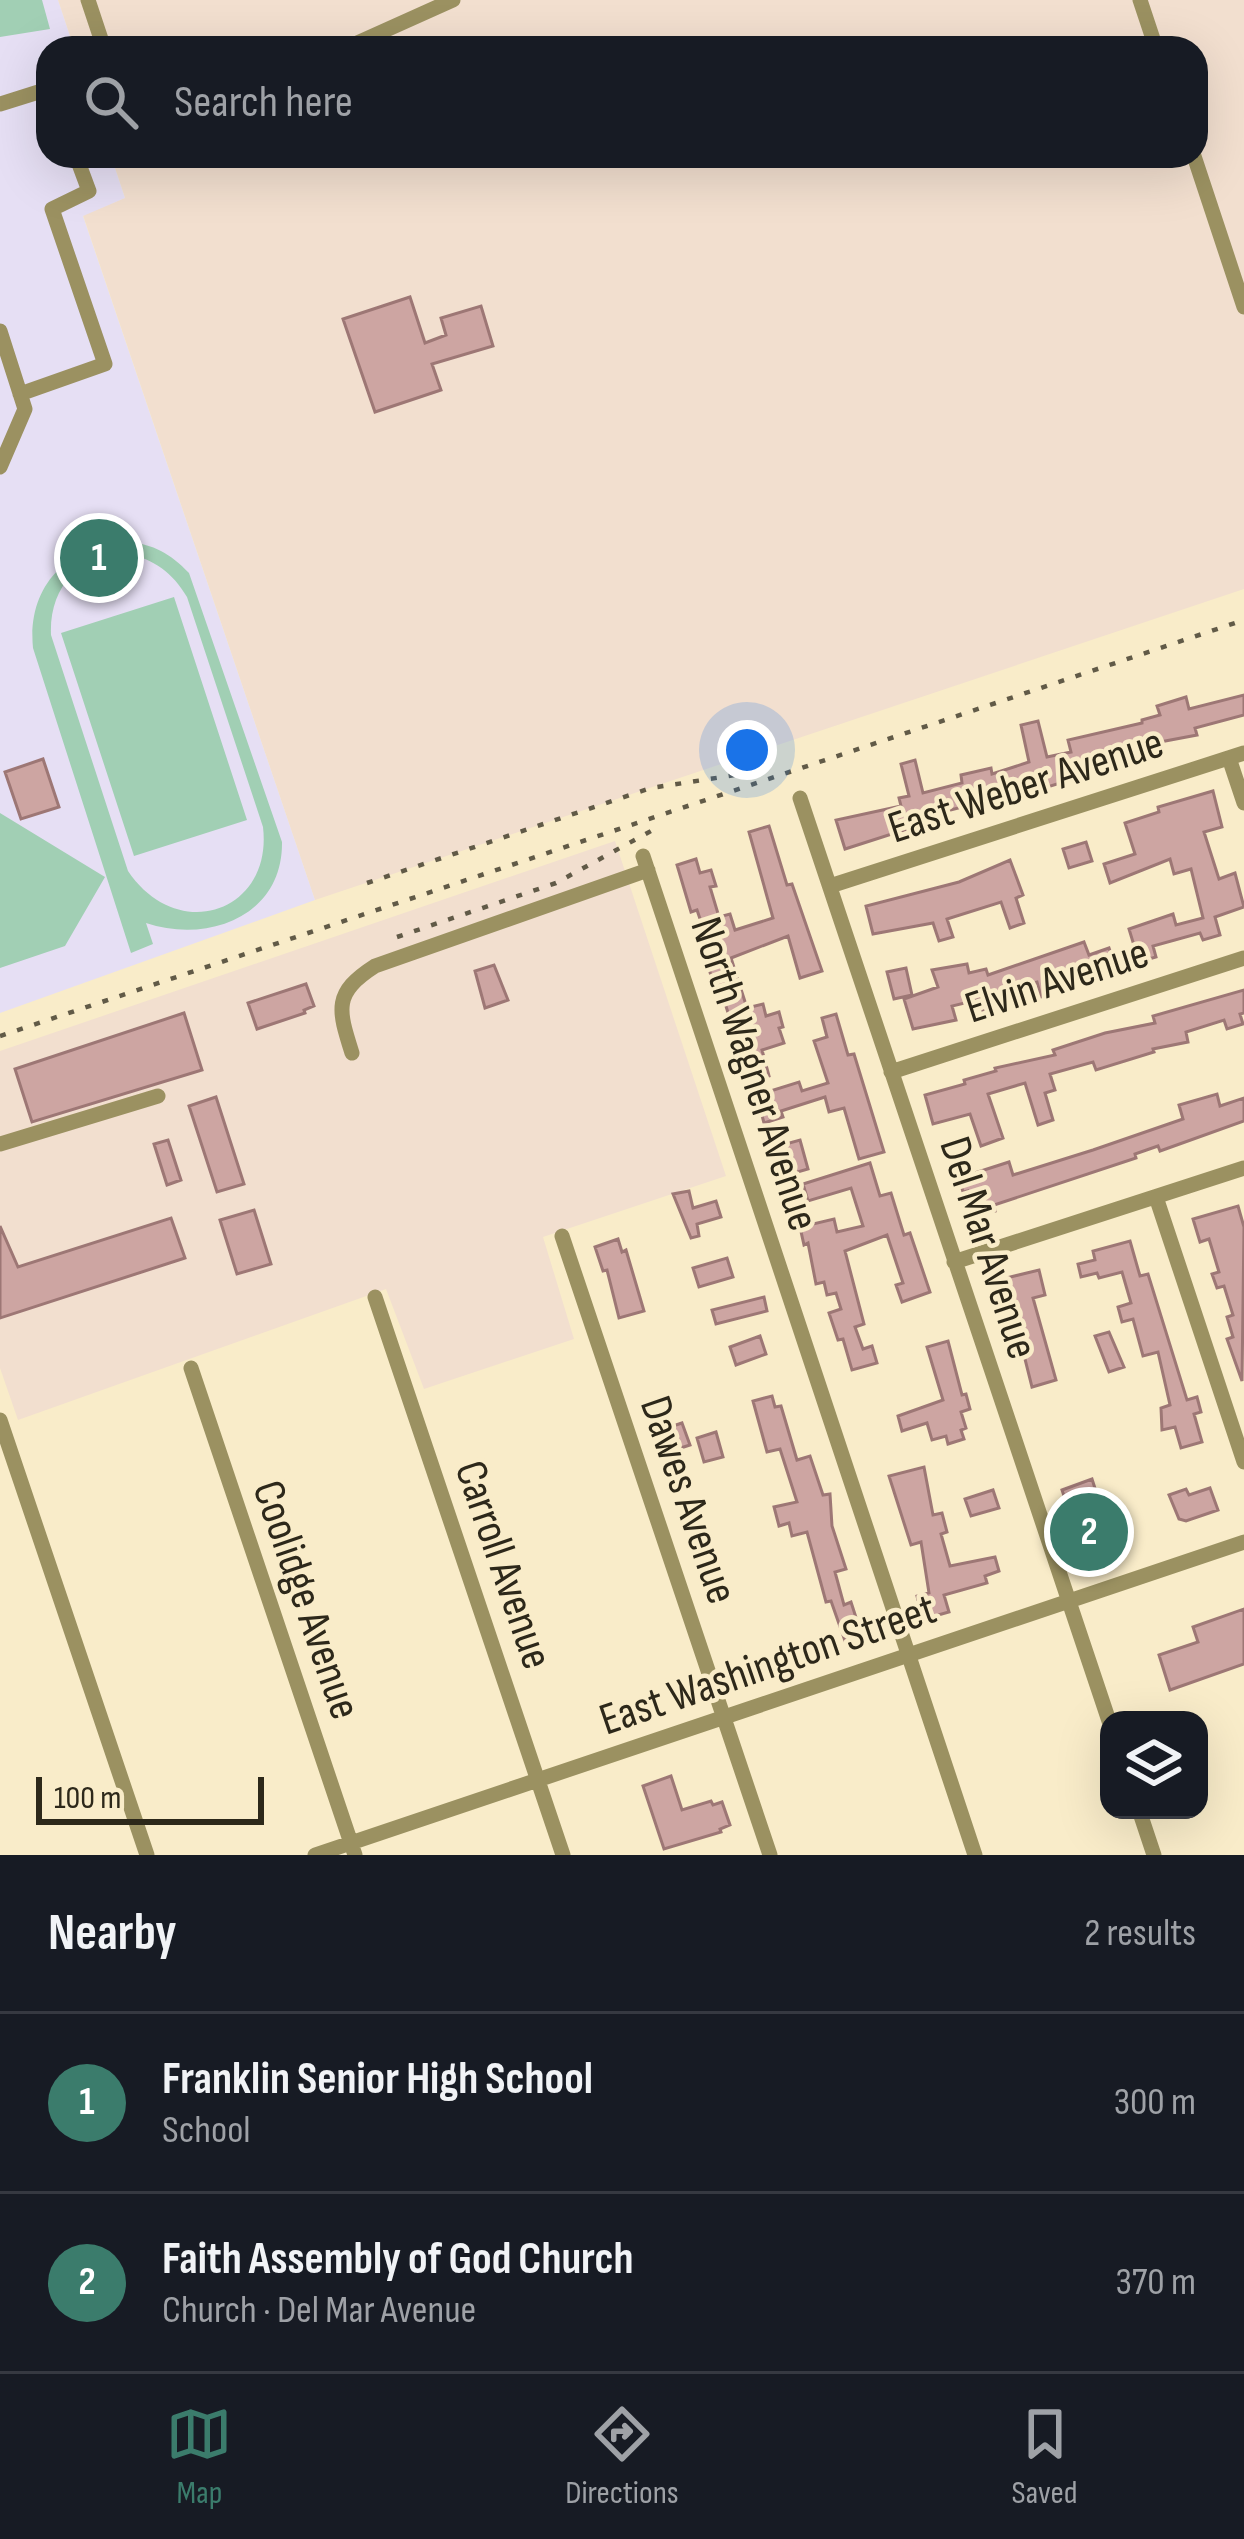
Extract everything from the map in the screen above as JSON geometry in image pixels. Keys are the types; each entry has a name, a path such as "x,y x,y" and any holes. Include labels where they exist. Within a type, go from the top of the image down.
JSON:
{"street":[{"path":"88,0 100,36"},
{"path":"372,36 452,0"},
{"path":"1140,0 1152,36"},
{"path":"0,104 36,93"},
{"path":"20,394 105,364 52,209 88,191 80,168"},
{"path":"1198,168 1244,307"},
{"path":"0,331 25,409 0,467"},
{"path":"1237,756 1244,803"},
{"name":"East Weber Avenue","path":"830,886 1237,756"},
{"name":"Del Mar Avenue","path":"800,798 1106,1711"},
{"name":"North Wagner Avenue","path":"352,1053 341,1021 341,1000 353,980 375,966 645,863 975,1855"},
{"name":"Elvin Avenue","path":"891,1072 1244,958"},
{"path":"0,1144 158,1096"},
{"path":"954,1262 1244,1168"},
{"path":"1156,1197 1244,1462"},
{"name":"Dawes Avenue","path":"562,1236 770,1855"},
{"name":"Carroll Avenue","path":"375,1297 563,1855"},
{"name":"Coolidge Avenue","path":"191,1368 353,1849"},
{"path":"0,1420 146,1855"},
{"name":"East Washington Street","path":"315,1855 353,1849 538,1780 1244,1542"},
{"path":"1142,1819 1154,1855"}],"shaded area":[{"path":"0,0 58,0 70,36 36,36 36,168 115,168 125,198 83,216 315,900 0,1013"},
{"path":"58,0 1244,0 1244,589 315,900 83,215 125,198 115,168 1208,168 1208,36 70,36"},
{"path":"615,841 726,1176 543,1237 574,1339 424,1389 386,1289 18,1420 0,1368 0,1051"}],"green space":[{"path":"0,0 42,0 50,29 0,37"},
{"path":"127,541 153,548 189,573 282,842 279,868 256,906 238,918 194,930 146,923 153,944 131,953 33,648 33,626 44,588 69,561 105,544","holes":["126,553 162,568 187,597 263,827 262,856 253,880 238,898 218,909 195,912 172,907 149,894 128,871 51,635 55,602 70,577 94,560"]},
{"path":"174,597 247,820 134,856 61,633"},
{"path":"0,813 105,877 65,946 0,968"}],"building":[{"path":"410,297 425,343 446,335 441,318 481,306 493,346 432,364 441,390 375,412 343,319"},
{"path":"1244,695 1244,715 1195,728 1197,735 1128,748 1063,768 1067,781 919,818 920,825 845,849 836,820 901,806 899,798 909,796 901,764 915,760 923,793 962,783 961,775 991,768 992,774 1029,762 1021,725 1038,721 1047,757 1071,752 1068,740 1160,715 1157,706 1186,697 1189,709"},
{"path":"43,759 59,807 21,819 5,772"},
{"path":"1213,791 1222,827 1204,832 1219,879 1235,873 1244,907 1215,917 1220,935 1203,940 1200,933 1153,946 1156,957 1139,962 1129,929 1173,914 1176,925 1203,918 1191,869 1174,874 1170,859 1110,883 1104,864 1135,854 1125,823 1159,812 1158,807"},
{"path":"769,826 822,971 800,978 788,936 731,958 747,1008 763,1004 766,1016 779,1012 783,1027 779,1028 784,1043 762,1050 769,1076 749,1081 741,1030 734,1032 725,1003 720,1005 709,969 716,966 697,910 691,912 677,865 696,859 700,873 711,870 716,886 710,887 719,917 730,914 735,930 773,918 749,832"},
{"path":"1086,842 1092,861 1069,868 1063,849"},
{"path":"1010,860 1023,895 1016,898 1024,923 1010,928 1001,902 947,919 953,937 939,941 933,923 873,934 866,906 959,882"},
{"path":"1084,942 1089,955 1109,948 1117,971 1101,976 1100,971 1041,997 1037,982 1012,989 1017,1004 983,1011 981,999 952,1006 956,1020 913,1029 904,999 938,987 932,970 967,964 969,973 986,969 988,975"},
{"path":"494,965 508,1000 485,1008 475,971"},
{"path":"906,968 912,995 894,999 887,972"},
{"path":"306,984 314,1006 257,1029 248,1003"},
{"path":"1244,990 1243,1024 1227,1029 1224,1020 1186,1032 1188,1042 1096,1070 1093,1062 1050,1074 1055,1090 1045,1093 1053,1120 1038,1125 1025,1083 988,1094 1003,1138 981,1146 970,1114 933,1124 925,1095 965,1084 964,1080 995,1068 1055,1055 1053,1050 1155,1023 1153,1016"},
{"path":"184,1013 202,1070 32,1122 15,1069"},
{"path":"836,1014 848,1055 854,1054 884,1152 859,1159 844,1108 829,1112 825,1097 781,1111 783,1117 764,1123 759,1104 767,1102 764,1093 799,1082 802,1091 828,1083 814,1041 827,1037 822,1018"},
{"path":"1217,1094 1220,1106 1244,1098 1244,1121 1160,1151 1158,1146 1135,1154 1136,1158 994,1205 995,1211 981,1214 978,1202 971,1204 968,1191 963,1192 959,1178 1009,1162 1013,1175 1093,1150 1183,1119 1179,1105"},
{"path":"216,1097 244,1184 217,1192 189,1106"},
{"path":"168,1140 181,1180 167,1185 154,1144"},
{"path":"800,1140 808,1169 784,1176 775,1147"},
{"path":"870,1163 880,1196 891,1193 904,1235 910,1233 930,1292 902,1302 896,1285 903,1283 887,1235 845,1251 864,1324 855,1327 863,1349 872,1346 877,1363 852,1370 829,1313 841,1309 836,1293 827,1295 824,1282 816,1284 800,1227 834,1219 837,1232 863,1226 851,1188 808,1201 803,1184"},
{"path":"689,1191 693,1208 716,1201 721,1217 697,1224 699,1236 691,1238 673,1194"},
{"path":"1238,1206 1244,1227 1242,1381 1227,1339 1233,1337 1227,1317 1233,1315 1224,1286 1217,1288 1212,1274 1219,1272 1209,1239 1200,1242 1193,1219"},
{"path":"254,1210 271,1264 237,1274 220,1220"},
{"path":"171,1218 185,1258 0,1318 0,1226 18,1267"},
{"path":"618,1239 622,1252 626,1250 644,1311 619,1318 607,1270 603,1271 595,1247"},
{"path":"1130,1241 1140,1276 1148,1274 1187,1400 1197,1397 1201,1412 1194,1414 1202,1442 1181,1448 1175,1427 1162,1430 1161,1408 1170,1405 1158,1352 1143,1356 1133,1319 1122,1322 1118,1307 1131,1303 1122,1272 1081,1277 1078,1264 1095,1260 1093,1251"},
{"path":"727,1258 733,1277 699,1287 693,1268"},
{"path":"1039,1270 1045,1295 1033,1298 1056,1380 1032,1387 1011,1303 999,1306 995,1290 1004,1287 1002,1279"},
{"path":"764,1297 767,1311 716,1324 712,1310"},
{"path":"1109,1332 1124,1367 1109,1372 1095,1336"},
{"path":"760,1336 766,1354 736,1365 730,1347"},
{"path":"948,1341 970,1409 961,1412 964,1439 948,1444 946,1436 932,1440 927,1423 902,1431 898,1416 943,1400 927,1347"},
{"path":"772,1396 775,1407 781,1406 797,1460 810,1456 823,1495 830,1494 832,1526 846,1569 835,1572 844,1605 851,1602 862,1636 845,1641 831,1601 826,1602 807,1532 792,1536 789,1523 779,1526 774,1507 797,1502 780,1449 767,1452 753,1401"},
{"path":"682,1423 690,1445 665,1453 658,1431"},
{"path":"716,1432 723,1457 704,1462 697,1438"},
{"path":"924,1467 933,1515 942,1513 947,1532 941,1534 950,1566 995,1557 999,1571 985,1576 987,1583 944,1595 949,1612 931,1617 930,1611 921,1613 917,1596 929,1593 921,1542 911,1545 889,1476"},
{"path":"1092,1479 1101,1507 1094,1509 1107,1548 1084,1556 1062,1490"},
{"path":"1210,1488 1218,1510 1179,1519 1169,1495"},
{"path":"993,1490 999,1508 971,1516 965,1499"},
{"path":"1244,1609 1244,1664 1170,1690 1159,1655 1198,1642 1193,1627"},
{"path":"671,1776 682,1810 722,1802 730,1825 664,1849 643,1786"}],"railway":[{"path":"0,1036 1244,620"},
{"path":"367,883 651,788 755,772"},
{"path":"397,937 556,883 651,831"}],"place":[{"name":"Franklin Senior High School","path":"99,558"},
{"name":"Faith Assembly of God Church","path":"1089,1532"}]}
